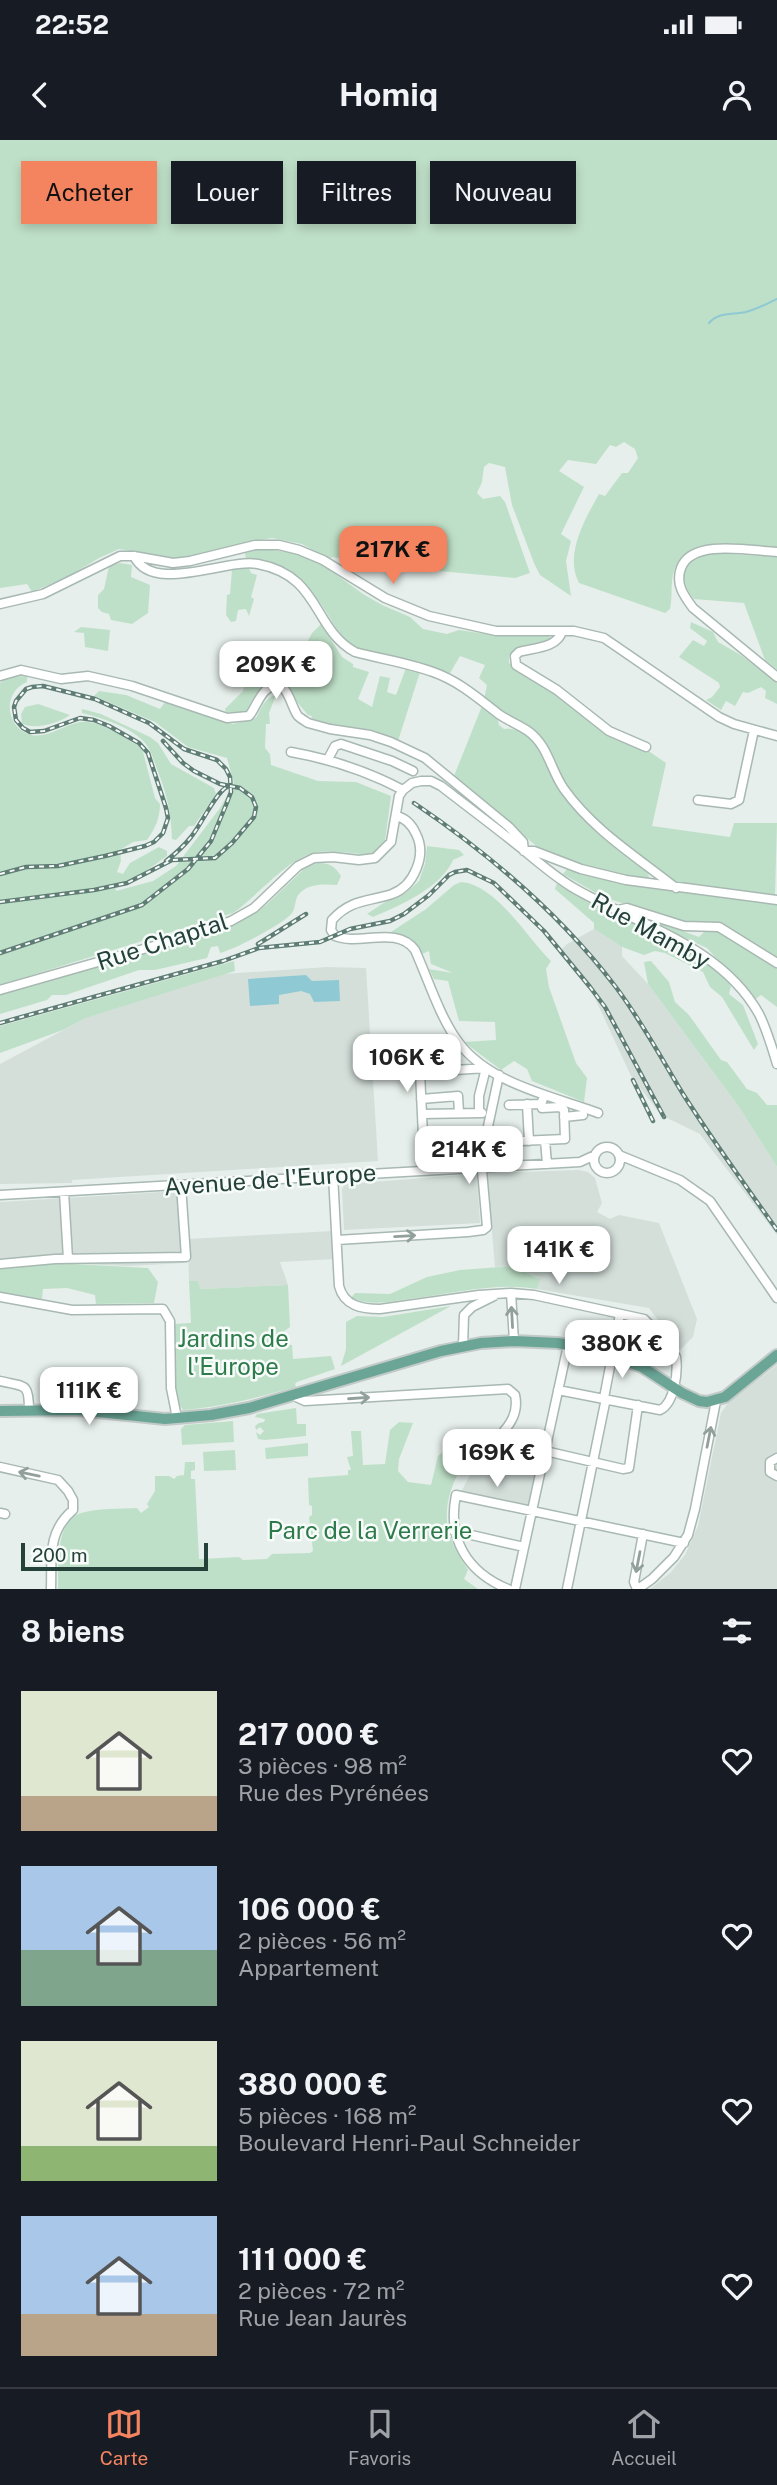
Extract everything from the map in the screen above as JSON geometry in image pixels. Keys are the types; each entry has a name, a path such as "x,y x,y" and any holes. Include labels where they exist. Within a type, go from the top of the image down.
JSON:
{"main road":[{"path":"0,1411 79,1410 150,1418 177,1418 249,1408 463,1346 514,1341 568,1345 612,1356 642,1367 699,1401 716,1401 737,1389 777,1355"}],"street":[{"path":"0,604 43,594 112,559 134,556 173,563 255,545 279,545 312,554 385,598 429,615 496,631 585,632 604,638 719,717 777,736"},
{"path":"777,552 726,549 700,551 691,555 682,565 679,575 682,594 693,608 777,677"},
{"path":"134,556 143,566 169,574 240,563 257,564 286,575 308,593 328,626 345,647 355,652 432,671 479,697 501,715 528,731 543,747 558,779 572,799 618,845 676,888"},
{"path":"562,631 561,637 555,642 519,652 515,656 516,665 557,690 609,731 646,747"},
{"path":"0,676 21,670 61,679 88,676 132,686 216,715 236,719 248,716 266,690 274,686 282,687 289,693 299,717 308,723 391,741 437,766 509,827 523,842 524,850"},
{"path":"698,800 731,804 739,800 754,730"},
{"path":"328,759 335,746 341,744 413,771"},
{"path":"291,752 328,759 403,790 416,782 435,783 524,850 534,851 592,872 676,888 777,900"},
{"name":"Rue Chaptal","path":"0,990 231,921 254,908 298,866 314,858 375,858 391,842 399,796 403,790"},
{"path":"396,816 409,822 419,839 420,856 413,876 400,890 362,900 344,909 332,920 331,930 339,938 391,938 407,942 412,946 451,1031 460,1044 486,1068 598,1113"},
{"name":"Rue Mamby","path":"524,850 560,879 694,948 740,988 762,1022 777,1065"},
{"path":"616,910 627,908 684,926 719,927 777,962"},
{"path":"394,1074 486,1068"},
{"path":"479,1112 479,1096 486,1068"},
{"path":"420,1072 423,1136"},
{"path":"337,1240 483,1230 487,1227 481,1159 499,1075"},
{"path":"541,1104 545,1093"},
{"path":"421,1099 458,1096 459,1112"},
{"path":"527,1104 529,1141"},
{"path":"509,1105 541,1104"},
{"path":"498,1142 565,1139 564,1110 560,1107 542,1108 541,1104"},
{"path":"422,1114 479,1112 490,1115"},
{"path":"564,1117 583,1115"},
{"path":"545,1140 547,1164"},
{"path":"638,1163 618,1166 608,1173 596,1167 595,1155 607,1147 619,1155 680,1180 710,1202 777,1298"},
{"name":"Avenue de l'Europe","path":"0,1195 547,1164 582,1161 595,1155"},
{"path":"618,1166 619,1155"},
{"name":"Avenue de l'Europe","path":"582,1161 596,1167"},
{"path":"333,1175 340,1292 348,1302 357,1307 380,1309 496,1294 534,1295 639,1317 649,1323 673,1351 677,1360 671,1398 665,1408 660,1410 558,1390"},
{"path":"0,1264 68,1259 186,1257 181,1185"},
{"path":"64,1192 68,1259"},
{"path":"511,1293 514,1341"},
{"path":"463,1346 464,1315 472,1307 496,1294"},
{"path":"0,1297 72,1310 163,1309 170,1321 171,1388 177,1418"},
{"path":"564,1589 620,1314"},
{"path":"515,1589 568,1345"},
{"path":"0,1381 26,1388 29,1392 29,1410"},
{"path":"292,1395 305,1401 503,1388 512,1391 517,1401 514,1415 498,1438 507,1443 591,1460 602,1465 628,1468 638,1405"},
{"path":"643,1534 634,1582 638,1589 665,1567 684,1543 692,1520 716,1401"},
{"path":"777,1458 772,1460 769,1467 770,1472 777,1476"},
{"path":"0,1468 58,1480 68,1491 74,1508 55,1532 51,1589"},
{"path":"508,1589 476,1569 460,1548 454,1531 456,1495 684,1543"},
{"path":"454,1531 524,1547"}],"shaded area":[{"path":"594,929 622,947 622,956 648,984 739,1107 777,1167 777,1235 700,1134 661,1115 631,1076 592,992 560,951"},
{"path":"327,967 366,968 378,1161 72,1180 72,1183 0,1184 0,1064 86,1018 223,974"},
{"path":"588,1172 595,1178 602,1203 597,1212 610,1219 619,1215 659,1223 697,1319 693,1337 680,1350 649,1308 537,1289 539,1278 513,1266 495,1267 487,1173"},
{"path":"477,1174 480,1223 344,1230 342,1189 345,1184"},
{"path":"179,1191 184,1263 128,1266 55,1263 0,1268 0,1202"},
{"path":"333,1231 335,1259 280,1262 288,1285 199,1289 198,1281 189,1281 188,1239"},
{"path":"777,1365 777,1589 650,1589 670,1573 685,1555 698,1526 721,1413 728,1403"},
{"path":"497,1445 539,1454 528,1506 461,1492 470,1475"}],"green space":[{"path":"0,140 777,140 777,547 718,544 691,550 681,558 674,571 670,609 665,613 579,583 575,572 578,537 599,494 605,496 622,473 628,473 638,458 635,449 624,442 616,447 610,445 596,464 568,460 559,471 584,487 561,534 571,541 566,561 571,596 540,575 512,505 505,467 489,463 484,467 477,493 483,499 500,496 505,502 530,573 515,578 417,569 332,557 329,559 302,544 272,538 190,558 171,558 119,549 32,592 27,584 0,588"},
{"path":"261,549 290,552 323,565 363,594 410,617 423,629 447,634 459,630 493,635 549,636 551,639 520,648 509,656 509,663 554,692 594,726 647,750 666,763 652,826 730,837 734,823 777,823 775,895 675,883 617,840 570,792 547,747 531,729 504,715 484,699 487,685 479,678 485,665 460,656 449,675 358,649 336,629 317,598 300,581 272,567 246,560 245,553"},
{"path":"713,553 777,557 777,670 765,660 744,603 694,599 687,589 684,577 686,566 695,557"},
{"path":"120,563 132,565 131,577 150,585 148,613 132,624 111,620 109,614 98,608 98,595 104,589 109,566"},
{"path":"249,568 251,573 257,575 249,616 246,609 238,610 236,621 231,622 226,615 232,570"},
{"path":"691,622 713,632 718,642 777,682 777,704 765,698 766,691 761,687 748,693 743,692 735,706 726,701 721,710 706,700 720,687 719,683 679,657 693,640 704,646 707,641 690,628"},
{"path":"321,624 342,657 353,664 353,667 369,672 358,699 372,707 380,676 390,678 387,692 396,695 406,668 420,672 398,741 331,727 311,719 312,716 308,715 294,698 290,677 293,677 297,687 301,686 304,680 302,668 296,663 312,633"},
{"path":"81,627 110,630 108,651 85,647 84,633 74,632"},
{"path":"272,650 274,675 270,681 256,693 246,713 226,712 225,709 243,691 248,669"},
{"path":"27,676 27,682 19,687 10,701 12,718 22,731 31,735 46,734 74,723 89,722 110,729 142,748 155,798 160,804 159,814 147,840 133,842 120,850 121,861 117,872 123,874 130,863 159,847 167,851 167,856 139,876 115,885 116,891 153,881 176,866 220,808 234,784 227,758 188,747 155,722 94,696 99,691 126,695 160,709 165,702 233,724 256,718 266,701 276,695 269,713 270,724 266,724 265,748 270,754 271,765 318,781 356,782 391,796 385,841 373,855 332,851 307,855 285,869 233,913 0,985 0,683 8,677"},
{"path":"38,704 70,715 46,725 22,723 21,714 25,707"},
{"path":"482,706 497,717 499,725 504,729 520,731 533,740 556,782 579,812 648,871 649,879 572,863 541,850 454,776"},
{"path":"82,709 101,714 150,737 158,743 171,764 214,788 216,794 194,826 189,826 176,840 172,839 166,795 146,744 125,728 82,713"},
{"path":"427,846 459,850 464,855 453,860 439,879 418,895 373,917 367,914 391,898 406,893 419,881"},
{"path":"317,863 328,864 336,869 341,876 337,885 315,885 300,892 293,911 287,918 246,942 220,953 218,946 211,947 207,958 155,970 139,970 66,995 52,995 47,1000 0,1014 0,995 233,926 266,905 304,869"},
{"path":"567,869 655,889 777,903 777,959 724,926 684,923 603,897 563,874"},
{"path":"461,882 474,885 499,902 551,961 546,969 549,987 576,1063 587,1078 584,1102 532,1081 527,1069 514,1061 501,1070 464,1042 496,1040 495,1022 459,1021 448,981 434,979 429,969 453,973 431,964 429,951 422,954 410,939 391,932"},
{"path":"557,883 691,952 714,967 731,986 729,994 743,1005 758,1044 754,1050 722,997 710,987 703,972 665,953 655,951 644,955 622,947 594,929 594,923 555,889"},
{"path":"657,922 699,937 706,930 717,930 777,966 777,1007 761,995 754,1000 707,948 657,925"},
{"path":"234,961 235,971 86,1018 63,1030 0,1053 0,1026"},
{"path":"651,961 669,982 675,1002 689,1015 721,1060 727,1062 747,1089 757,1093 767,1105 777,1105 777,1167 739,1107 648,984 644,962"},
{"path":"55,1263 148,1268 158,1282 154,1303 96,1304 95,1295 67,1288 43,1289 42,1299 0,1292 0,1268"},
{"path":"513,1266 540,1279 537,1289 492,1287 383,1302 351,1298 355,1293 390,1294 427,1277 460,1270"},
{"name":"Jardins de l'Europe","path":"189,1281 198,1281 200,1289 288,1285 290,1327 283,1332 282,1340 292,1345 293,1359 331,1356 335,1369 297,1382 296,1387 226,1404 183,1410 175,1392 174,1324 191,1323"},
{"path":"451,1306 341,1366 346,1349 346,1322 357,1316 383,1317"},
{"path":"296,1408 297,1424 306,1424 306,1436 258,1439 256,1432 260,1435 264,1431 260,1427 256,1430 255,1426 265,1419 255,1417 257,1414"},
{"path":"233,1421 234,1442 182,1445 181,1429 185,1425"},
{"name":"Parc de la Verrerie","path":"399,1422 413,1423 399,1459 398,1471 408,1482 431,1485 438,1456 448,1448 473,1456 454,1482 447,1515 452,1540 468,1570 464,1579 478,1589 58,1589 62,1535 72,1518 81,1513 101,1509 137,1508 141,1513 149,1507 147,1504 155,1491 155,1476 169,1476 174,1479 184,1475 185,1462 195,1462 191,1479 195,1479 199,1559 267,1559 272,1554 310,1553 313,1551 309,1517 312,1515 312,1506 309,1505 308,1478 348,1475 348,1470 351,1470 347,1457 353,1456 351,1431 361,1431 363,1465 385,1464 390,1430"},
{"path":"308,1443 308,1456 266,1459 265,1448"},
{"path":"235,1450 236,1470 204,1471 203,1452"}],"water":[{"path":"306,975 312,981 339,980 340,1001 314,1002 310,994 301,991 279,995 279,1004 250,1006 248,979"}],"waterway":[{"path":"709,323 721,315 746,312 777,299"}],"railway":[{"path":"0,874 26,867 58,866 145,846 163,833 168,818 148,753 139,743 109,726 80,718 44,731 30,732 16,720 14,707 26,689 43,686 95,699 149,723 184,749 217,760 230,777 231,792 211,841 188,869 142,905 0,953"},
{"path":"0,902 127,883 172,860 215,858 232,843 254,817 256,807 252,797 240,788 220,784 194,771 163,741"},
{"path":"166,861 195,832 218,795 227,787"},
{"path":"414,803 522,886 594,960 634,1012 694,1111 777,1230"},
{"path":"0,1023 223,961 259,948 320,942 350,929 390,921 429,895 449,875 467,870 494,883 544,931 590,987 605,1007 664,1117"},
{"path":"258,944 306,914"},
{"path":"633,1080 653,1121"}]}
